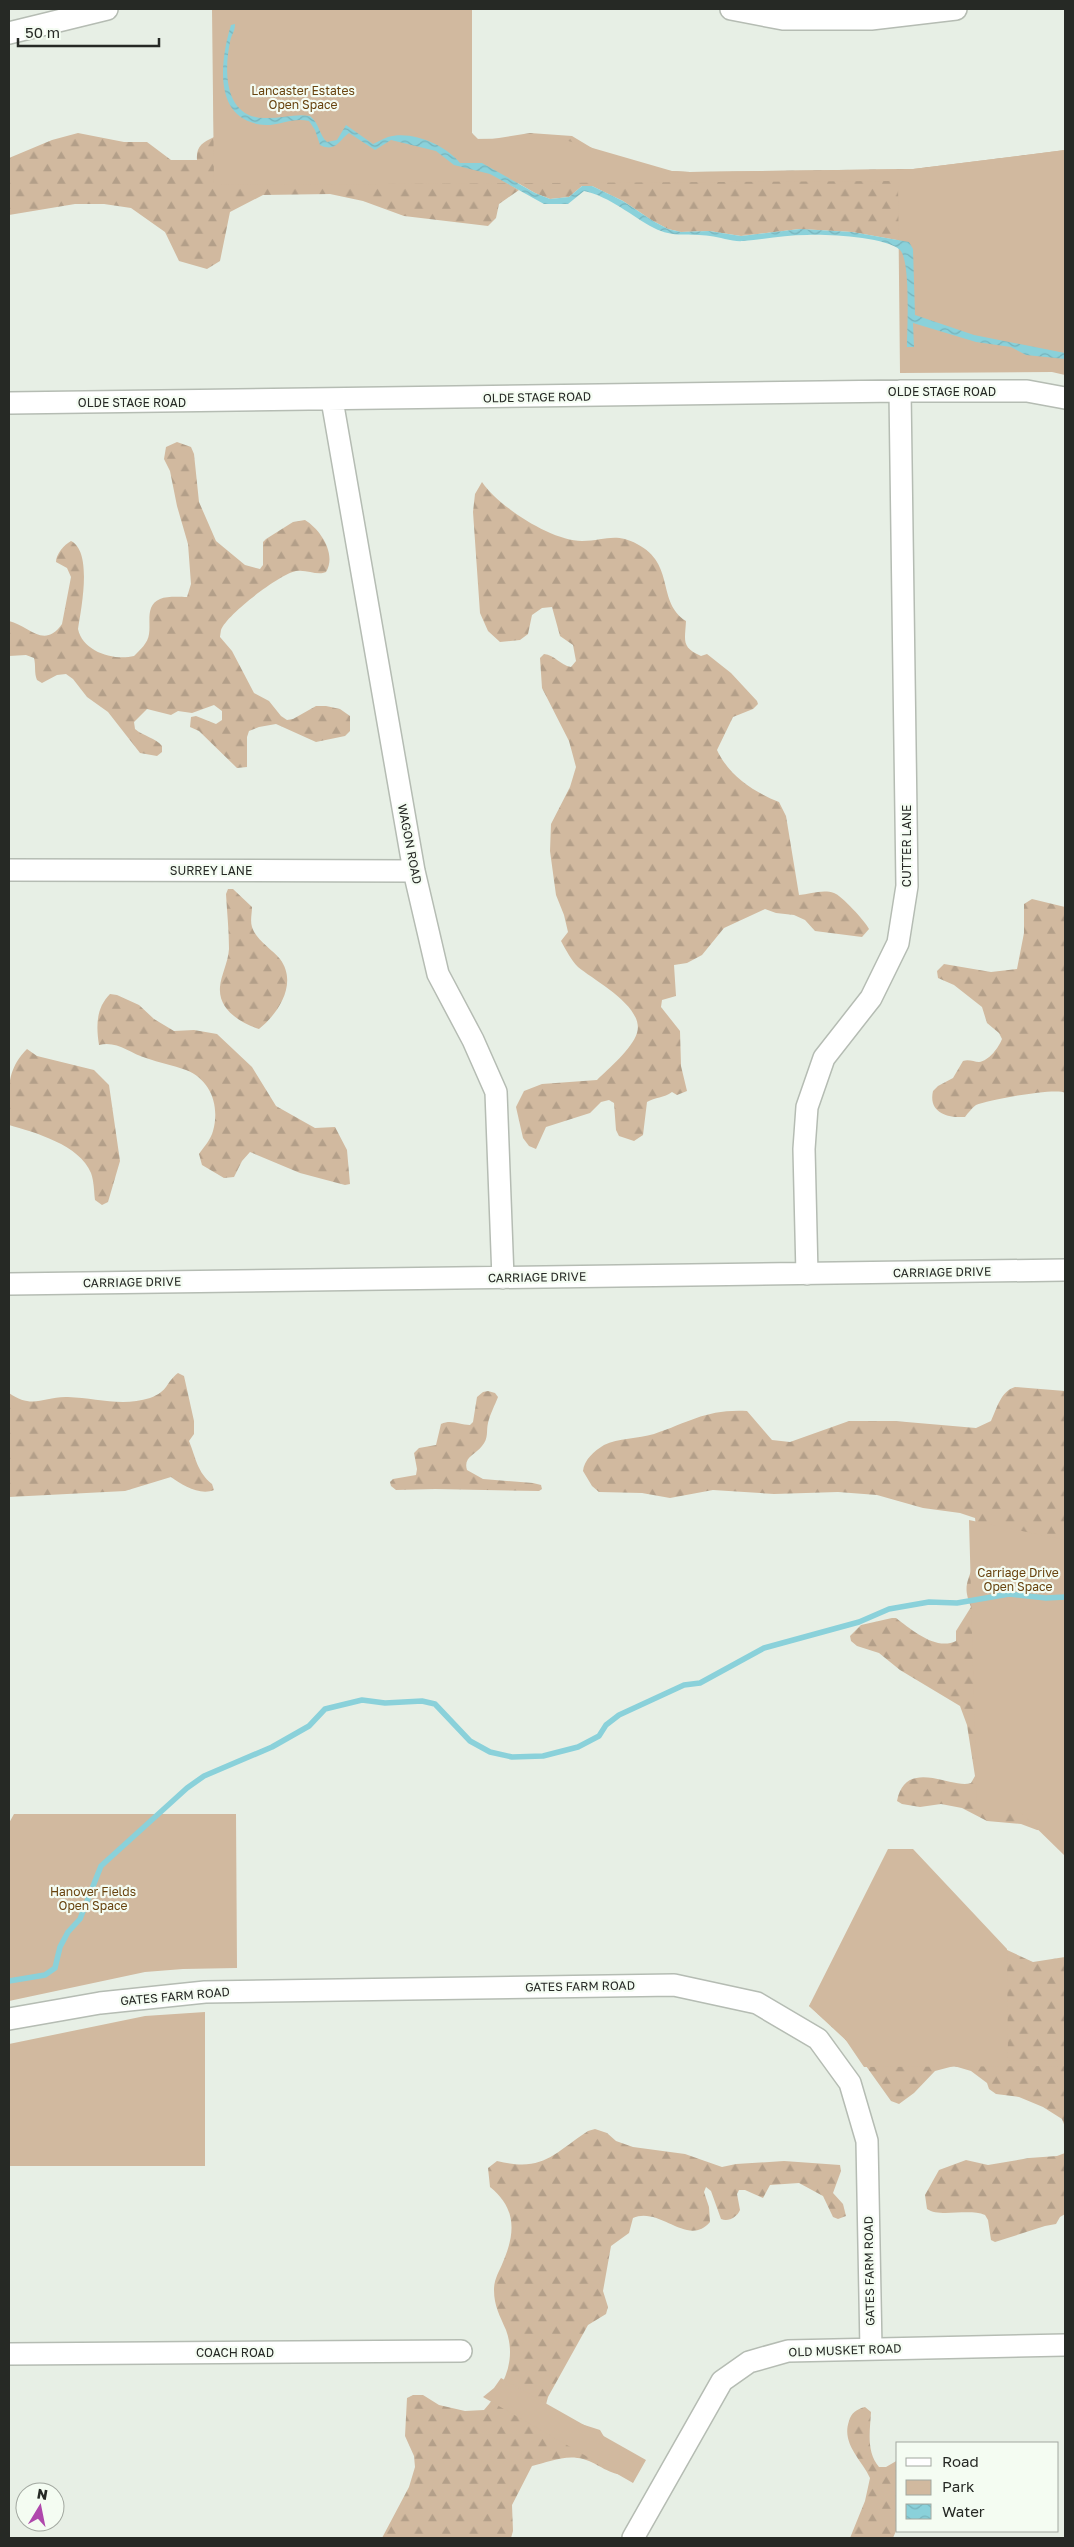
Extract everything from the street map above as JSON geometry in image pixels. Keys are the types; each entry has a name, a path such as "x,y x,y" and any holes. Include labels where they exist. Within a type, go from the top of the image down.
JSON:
{"street":[{"path":"9,34 107,9"},
{"path":"731,9 782,19 871,19 956,9"},
{"name":"OLDE STAGE ROAD","path":"9,403 900,391 1027,391 1065,398"},
{"name":"CUTTER LANE","path":"807,1274 804,1149 807,1106 824,1058 871,998 898,943 907,886 900,391"},
{"name":"WAGON ROAD","path":"332,400 414,871 438,974 473,1040 496,1092 503,1278"},
{"name":"SURREY LANE","path":"9,870 414,871"},
{"name":"CARRIAGE DRIVE","path":"9,1284 1065,1270"},
{"name":"GATES FARM ROAD","path":"9,2019 100,2003 205,1992 674,1985 757,2003 818,2039 850,2083 867,2141 871,2349"},
{"name":"OLD MUSKET ROAD","path":"633,2538 722,2381 749,2362 788,2351 1065,2345"},
{"name":"COACH ROAD","path":"9,2354 461,2351"}],"green space":[{"name":"Lancaster Estates Open Space","path":"212,9 472,9 472,139 558,138 672,171 690,172 913,169 1065,150 1065,375 1052,372 900,373 898,181 214,185"},
{"path":"254,28 470,131 480,141 530,133 572,136 597,151 654,170 690,172 913,169 1065,150 908,242 852,232 800,229 741,236 709,231 681,232 668,229 623,201 592,186 582,186 569,197 550,199 535,193"},
{"path":"213,33 519,190 499,204 496,218 488,226 404,216 363,201 330,194 263,195 230,212 220,261 207,269 179,261 165,232 131,208 104,204 75,204 9,215 9,158 52,140 78,133 124,142 147,142 171,160 197,160 199,148 206,141 214,137"},
{"path":"177,442 191,447 194,454 199,502 216,541 245,565 260,569 263,565 263,542 293,522 305,520 316,529 325,543 329,558 326,572 296,571 278,579 233,614 221,630 220,637 232,651 254,693 269,701 281,716 287,720 293,719 316,706 340,709 350,716 350,731 345,736 316,742 276,724 259,727 249,731 247,737 247,767 237,768 199,731 190,727 191,717 196,716 216,724 222,720 222,711 214,705 192,713 178,711 171,715 147,709 134,722 135,729 159,743 162,746 162,752 157,756 140,753 108,712 87,697 73,679 66,674 57,675 42,683 36,677 34,658 26,655 9,656 9,621 42,636 55,632 62,624 71,577 67,568 56,562 61,550 71,541 78,547 84,568 83,595 78,629 86,644 100,653 118,657 134,656 147,640 152,605 166,597 187,597 191,584 188,544 177,506 170,471 164,459 166,447"},
{"path":"482,482 512,511 541,529 569,539 582,541 622,538 637,544 649,552 662,572 671,604 686,621 685,638 687,646 690,650 701,656 707,654 731,673 757,701 758,704 753,709 733,717 717,750 728,768 743,782 779,802 786,816 799,895 821,892 834,893 853,909 869,929 862,937 815,931 805,920 794,915 776,913 765,909 724,928 702,955 687,963 674,965 676,996 662,1000 661,1007 680,1031 681,1066 687,1091 677,1095 672,1092 647,1102 643,1135 634,1141 619,1136 616,1130 614,1103 609,1100 601,1102 590,1113 546,1127 536,1149 529,1146 523,1138 516,1107 524,1091 542,1084 597,1080 630,1046 637,1033 637,1023 634,1014 626,1004 578,967 561,941 568,932 556,895 550,851 551,824 570,787 576,767 569,741 542,688 540,658 544,654 548,655 571,667 576,661 573,645 560,636 552,607 542,608 532,615 528,634 520,640 500,642 488,631 480,613 473,512 475,494"},
{"path":"228,889 233,889 252,907 251,922 254,932 280,959 285,968 287,987 284,997 273,1015 259,1029 245,1023 232,1014 227,1009 220,995 220,987 229,949 226,894"},
{"path":"1032,899 1065,907 1065,1093 1049,1092 1007,1097 976,1105 965,1117 941,1113 934,1104 932,1098 933,1091 953,1078 963,1061 979,1062 990,1056 1002,1039 999,1033 987,1023 982,1007 954,985 938,978 937,971 944,964 991,972 1017,969 1024,933 1024,904"},
{"path":"110,994 117,995 139,1005 154,1019 174,1031 194,1030 217,1034 252,1067 276,1106 315,1128 335,1127 347,1150 350,1184 345,1185 300,1173 250,1152 242,1161 234,1177 224,1178 202,1165 199,1154 211,1137 215,1122 212,1095 202,1080 186,1070 151,1060 111,1044 99,1045 98,1018 105,999"},
{"path":"27,1049 37,1056 94,1070 109,1085 120,1161 108,1202 102,1205 95,1200 91,1173 85,1163 67,1147 43,1136 9,1125 9,1084 11,1075 14,1066"},
{"path":"178,1373 184,1376 194,1421 194,1434 189,1441 200,1470 212,1484 214,1490 197,1491 171,1477 125,1491 9,1497 9,1393 25,1401 68,1397 119,1402 140,1401 161,1393"},
{"path":"1015,1387 1065,1391 1065,1832 1037,1830 1021,1824 987,1821 962,1808 941,1804 920,1807 902,1804 897,1801 902,1788 910,1780 920,1777 963,1784 971,1783 975,1776 967,1725 960,1706 900,1670 879,1653 857,1646 851,1641 850,1636 861,1625 896,1618 924,1638 940,1643 956,1641 956,1631 971,1607 967,1590 975,1554 975,1518 960,1513 923,1508 877,1495 838,1492 774,1494 713,1490 670,1498 642,1493 599,1492 592,1486 583,1471 585,1463 590,1456 604,1445 615,1441 654,1434 699,1417 720,1412 747,1411 772,1440 790,1442 849,1421 895,1421 976,1428 991,1421 1003,1396"},
{"path":"483,1392 495,1393 498,1397 487,1426 486,1440 468,1459 467,1470 483,1479 533,1483 541,1485 542,1489 539,1491 396,1490 391,1486 390,1482 393,1479 416,1475 417,1469 414,1453 419,1448 436,1445 441,1424 452,1422 470,1425 473,1422 477,1397"},
{"name":"Carriage Drive Open Space","path":"969,1520 1065,1540 1065,1856 1020,1812 977,1812"},
{"name":"Hanover Fields Open Space","path":"14,1814 236,1814 237,1968 145,1972 9,2001 9,1823"},
{"path":"888,1849 913,1849 1007,1949 1008,2061 1065,2060 1065,2066 864,2067 843,2036 809,2006"},
{"path":"994,1944 1033,1962 1065,1957 1065,2127 1062,2119 1043,2107 1019,2097 996,2094 989,2089 987,2083 971,2071 954,2066 935,2071 914,2093 899,2104 891,2101 851,2045 809,2006 825,1983"},
{"path":"205,2012 205,2166 9,2166 9,2044 145,2016"},
{"path":"595,2129 607,2133 616,2141 633,2147 685,2154 722,2167 736,2164 784,2161 840,2165 841,2171 833,2193 843,2204 846,2216 838,2219 833,2217 823,2196 799,2183 770,2185 763,2198 745,2190 739,2190 737,2194 739,2213 727,2220 721,2219 711,2191 706,2187 704,2192 709,2207 710,2222 701,2229 692,2231 653,2217 633,2218 629,2233 611,2246 603,2291 608,2307 606,2314 588,2325 548,2397 544,2412 600,2430 627,2475 614,2473 583,2459 570,2457 551,2461 532,2466 512,2505 513,2531 511,2538 382,2538 409,2487 415,2467 414,2456 405,2436 407,2398 413,2395 423,2395 439,2405 465,2411 484,2410 497,2392 507,2373 510,2352 509,2341 496,2306 494,2286 510,2241 511,2221 505,2203 490,2187 488,2168 497,2161 513,2164 537,2163 556,2154 588,2131"},
{"path":"1065,2153 1065,2214 1060,2217 1056,2224 995,2242 991,2240 988,2220 985,2215 971,2212 939,2213 927,2209 925,2195 939,2170 966,2160 988,2165 1029,2158 1057,2156"},
{"path":"501,2378 646,2460 633,2483 483,2397 494,2388"},
{"path":"865,2407 871,2412 870,2448 879,2467 886,2467 896,2461 896,2531 893,2538 850,2538 865,2501 870,2478 850,2444 848,2437 847,2429 850,2418 857,2410"}],"water":[{"path":"235,24 228,54 228,79 234,101 241,110 251,116 270,118 299,115 310,116 316,122 327,142 337,140 346,125 373,144 397,135 417,137 446,150 460,163 482,163 535,193 550,199 569,197 582,186 592,186 623,201 668,229 681,232 709,231 741,236 800,229 852,232 909,242 913,249 915,315 974,335 1065,353 1065,359 1026,355 1011,347 976,342 913,323 914,347 907,347 906,267 900,250 882,242 856,237 816,235 739,241 703,235 668,233 654,228 603,198 584,191 568,204 544,204 490,174 454,165 436,151 391,140 375,150 349,133 334,147 325,147 320,145 315,130 309,121 298,120 266,125 249,121 236,113 228,102 224,87 224,55 231,25"}],"waterway":[{"path":"9,1981 45,1975 55,1968 60,1947 68,1932 80,1919 101,1866 187,1788 204,1776 272,1747 309,1726 325,1709 362,1700 385,1703 422,1701 435,1704 470,1741 490,1752 512,1757 543,1756 578,1747 599,1736 606,1725 619,1715 684,1685 700,1683 764,1648 859,1622 889,1609 929,1602 957,1603 1009,1594 1046,1598 1065,1597"}]}
